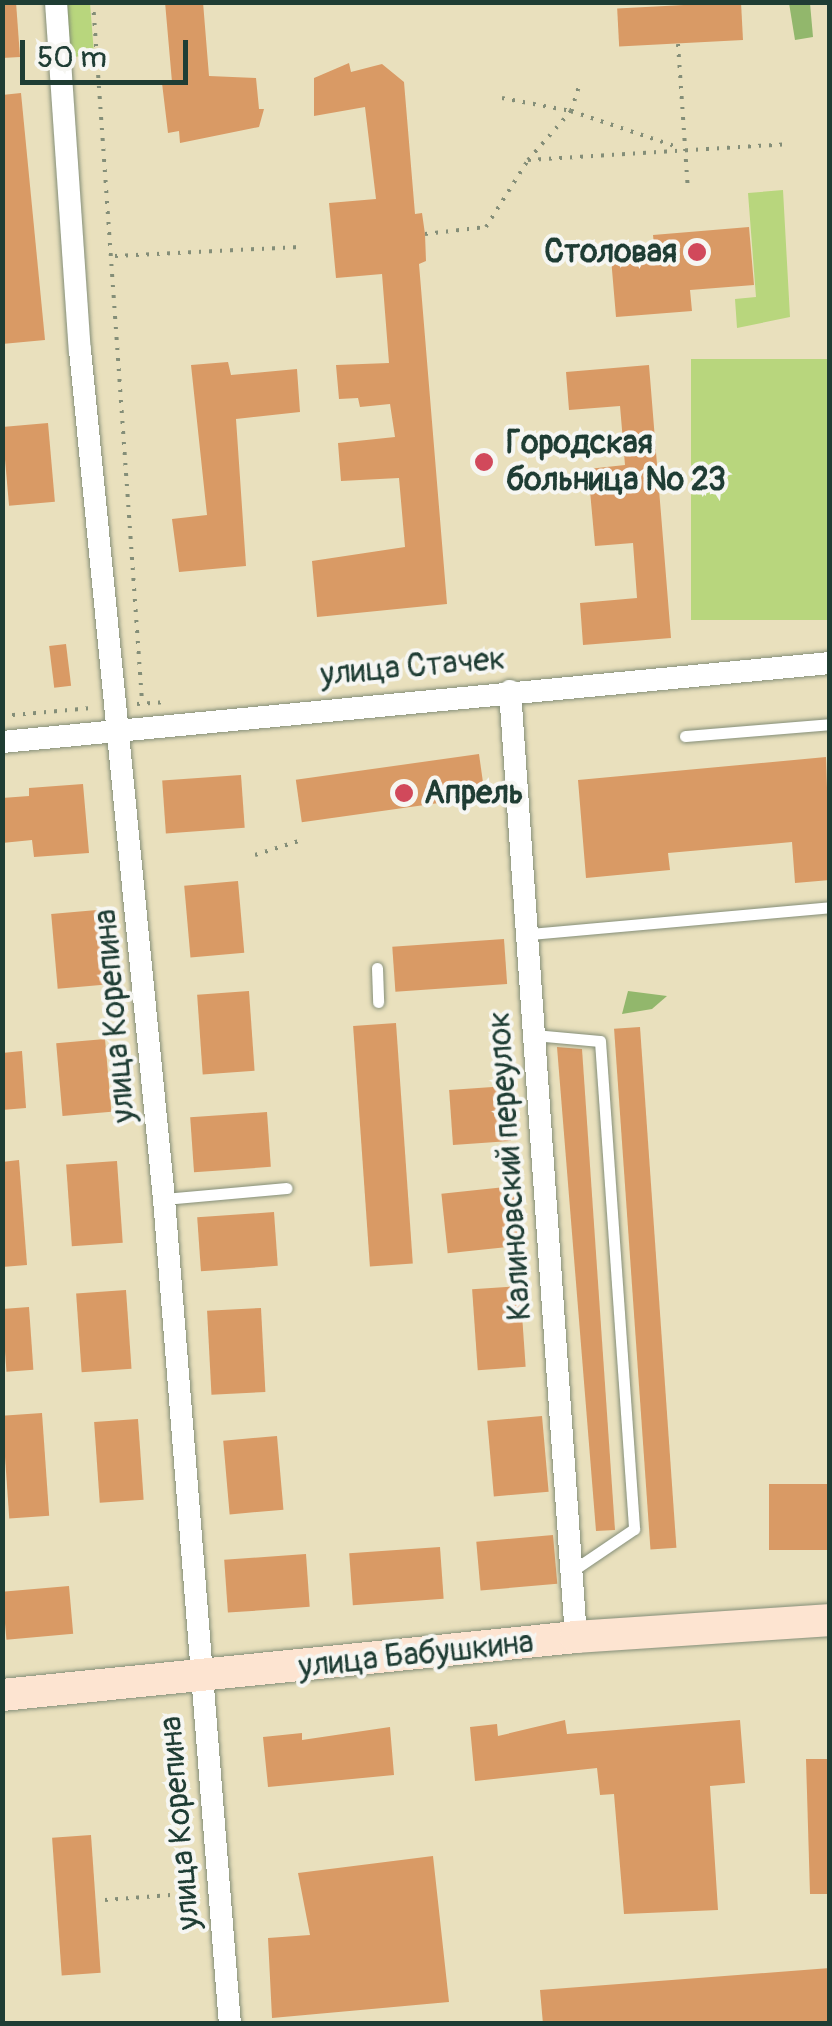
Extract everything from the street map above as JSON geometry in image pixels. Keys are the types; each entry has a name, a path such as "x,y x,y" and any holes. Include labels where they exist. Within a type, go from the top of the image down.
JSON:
{"street":[{"name":"улица Корепина","path":"56,2 80,350 164,1199 230,2024"},
{"name":"улица Стачек","path":"2,742 510,690 830,663"},
{"name":"Калиновский переулок","path":"510,690 576,1636"},
{"name":"улица Бабушкина","path":"2,1694 200,1679 576,1636 830,1620"}],"lane":[{"path":"685,736 830,724"},
{"path":"530,934 830,907"},
{"path":"377,968 378,1002"},
{"path":"534,1035 600,1040 634,1529 572,1571"},
{"path":"164,1199 287,1188"}],"path":[{"path":"92,2 115,256 144,725"},
{"path":"678,44 688,190"},
{"path":"425,234 486,227 528,160 571,111 579,87"},
{"path":"502,98 571,111 684,149"},
{"path":"528,160 788,144"},
{"path":"115,256 300,247"},
{"path":"255,855 299,841"},
{"path":"105,1900 197,1894"}],"green space":[{"path":"61,3 90,3 94,54 68,58"},
{"path":"789,3 810,3 813,37 795,40"},
{"path":"783,190 790,317 737,328 735,299 756,297 748,193"},
{"path":"691,359 829,359 829,620 691,620"},
{"path":"628,991 667,996 652,1009 622,1014"}],"building":[{"path":"2,2 16,2 20,57 2,58"},
{"path":"165,2 203,2 209,76 256,78 259,109 264,109 259,127 180,143 179,131 168,133 162,83 172,82"},
{"path":"741,2 743,40 619,46 617,8"},
{"path":"349,63 351,72 382,64 404,82 415,214 422,213 425,234 426,261 419,264 447,604 317,617 312,561 405,547 399,478 341,481 338,443 395,437 390,404 360,407 358,398 339,399 336,365 389,363 382,274 336,278 329,203 376,199 365,107 314,116 314,78"},
{"path":"21,93 45,340 2,344 2,95"},
{"path":"749,227 754,285 690,290 692,311 616,317 611,258 655,255 653,235"},
{"path":"228,362 231,375 297,369 300,412 236,419 246,566 179,572 172,519 207,515 191,365"},
{"path":"649,365 671,638 583,645 580,603 637,598 633,543 595,546 588,469 625,465 620,406 569,410 566,372"},
{"path":"48,423 55,502 9,506 2,427"},
{"path":"66,644 71,686 54,688 49,646"},
{"path":"479,754 485,797 302,822 296,780"},
{"path":"826,757 830,880 795,883 792,842 668,853 670,870 586,878 578,780"},
{"path":"241,775 245,828 166,833 162,781"},
{"path":"83,784 89,853 34,857 32,840 2,843 2,798 29,796 29,788"},
{"path":"238,881 244,953 190,957 184,886"},
{"path":"97,910 104,985 58,989 51,914"},
{"path":"504,939 507,984 395,992 392,947"},
{"path":"249,991 255,1071 203,1074 197,995"},
{"path":"396,1023 413,1263 370,1266 353,1026"},
{"path":"640,1027 676,1548 650,1550 614,1029"},
{"path":"105,1039 111,1112 63,1116 56,1043"},
{"path":"557,1047 582,1049 615,1530 596,1531"},
{"path":"22,1051 26,1108 2,1110 2,1053"},
{"path":"507,1086 511,1141 453,1145 449,1090"},
{"path":"267,1112 271,1167 194,1172 190,1117"},
{"path":"19,1160 27,1265 2,1267 2,1162"},
{"path":"117,1161 123,1243 72,1246 66,1165"},
{"path":"514,1186 520,1246 448,1253 441,1194"},
{"path":"274,1212 278,1266 201,1271 197,1217"},
{"path":"520,1286 526,1367 478,1370 472,1289"},
{"path":"126,1290 132,1369 82,1372 76,1293"},
{"path":"29,1307 33,1370 6,1372 2,1309"},
{"path":"261,1308 265,1392 211,1395 207,1311"},
{"path":"42,1413 49,1516 9,1519 2,1416"},
{"path":"542,1416 549,1492 494,1497 487,1421"},
{"path":"138,1419 144,1500 100,1503 94,1422"},
{"path":"277,1436 283,1510 230,1514 223,1441"},
{"path":"769,1484 830,1484 830,1550 769,1550"},
{"path":"553,1535 557,1584 481,1591 476,1542"},
{"path":"440,1547 444,1599 353,1605 349,1553"},
{"path":"306,1554 310,1607 228,1613 224,1560"},
{"path":"69,1586 73,1634 6,1640 2,1592"},
{"path":"565,1720 567,1734 740,1720 745,1783 710,1786 718,1910 624,1914 614,1794 600,1795 597,1768 475,1781 470,1727 497,1724 498,1736"},
{"path":"390,1727 394,1775 268,1787 263,1737 302,1733 302,1740"},
{"path":"806,1759 830,1759 830,1894 810,1894"},
{"path":"91,1835 101,1973 62,1975 52,1838"},
{"path":"433,1856 449,2002 272,2018 268,1938 310,1935 298,1873"},
{"path":"830,1968 830,2024 543,2024 540,1990"}],"place":[{"name":"Столовая","path":"697,252"},
{"name":"Городская больница № 23","path":"484,462"},
{"name":"Апрель","path":"404,793"}]}
